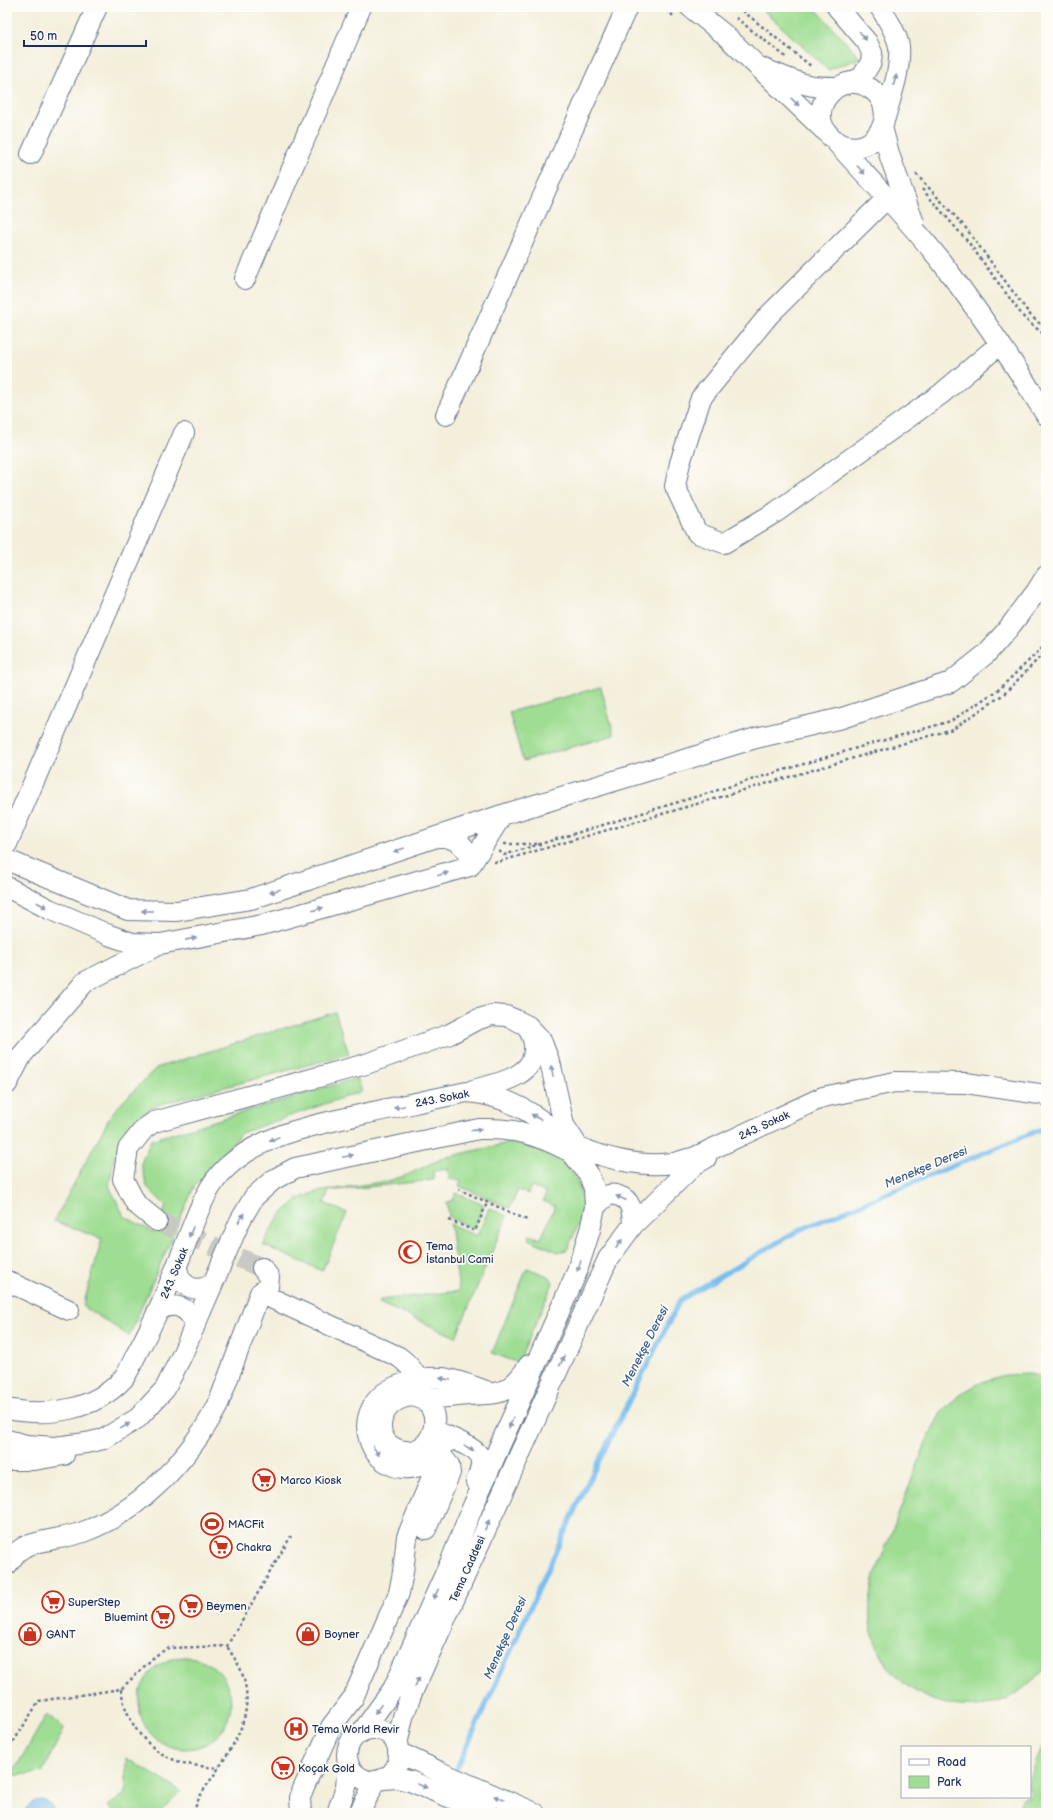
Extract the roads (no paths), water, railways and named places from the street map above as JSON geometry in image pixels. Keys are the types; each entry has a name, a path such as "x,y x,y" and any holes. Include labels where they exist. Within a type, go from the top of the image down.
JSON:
{"street":[{"path":"31,154 97,7"},
{"path":"245,279 361,7"},
{"path":"446,415 626,7"},
{"path":"690,7 725,35 830,135 842,145 851,147 861,146 870,142 877,136 884,122 898,71 899,46 880,7"},
{"path":"837,7 868,42 872,53 871,62 862,77 842,85 830,93 824,101 821,115 830,135 887,198 943,264 1017,368 1046,415"},
{"path":"757,66 808,85 842,85 857,83 874,91 882,103 890,157 918,234"},
{"path":"887,198 769,315 701,398 680,463 675,486 697,533 724,543 776,512 941,394 1000,344"},
{"path":"7,844 184,433"},
{"path":"7,860 128,910 177,911 252,899 502,815 756,738 842,718 951,682 986,654 1008,629 1046,576"},
{"path":"7,887 49,909 109,935 132,943 160,944 262,925 472,863 502,815"},
{"path":"441,836 456,839 463,846 472,863"},
{"path":"7,1084 22,1055 85,982 160,944"},
{"path":"157,1220 136,1204 123,1179 128,1149 144,1129 154,1122 366,1064 450,1034 476,1020 492,1015 506,1016 528,1026 541,1040 551,1066 564,1125 594,1188 595,1207 584,1253 473,1506 450,1563 393,1689 362,1732"},
{"path":"467,1092 513,1078 524,1071 531,1061 534,1051 534,1044 528,1026"},
{"name":"243. Sokak","path":"7,1440 26,1445 55,1447 104,1439 138,1418 165,1388 194,1328 240,1221 254,1197 273,1180 295,1168 479,1129 500,1128 522,1131 550,1142 615,1159 640,1163 672,1163 693,1158 823,1097 895,1082 966,1083 1046,1095"},
{"name":"243. Sokak","path":"7,1409 19,1412 51,1413 81,1407 102,1396 124,1377 157,1312 177,1267 199,1210 211,1187 227,1167 256,1147 296,1129 467,1092 486,1093 515,1104 542,1120 575,1149 598,1163 650,1173 672,1172 694,1165"},
{"path":"694,1165 753,1131"},
{"name":"Tema Caddesi","path":"397,1749 403,1717 411,1695 608,1259 633,1225 694,1165"},
{"path":"595,1207 604,1198 611,1194 620,1196 628,1202 632,1210 633,1225"},
{"path":"177,1267 180,1279 189,1288 202,1289 213,1283"},
{"path":"7,1281 69,1310"},
{"path":"263,1283 364,1325"},
{"path":"263,1283 399,1357 412,1368 418,1379 422,1398 433,1413 437,1445 432,1477 407,1537 399,1593 353,1698 331,1727 315,1762 300,1798 301,1813"},
{"path":"7,1565 14,1555 24,1547 83,1532 111,1519 151,1491 184,1456 207,1425 217,1407 263,1283"},
{"path":"157,1312 168,1306 181,1307 191,1316 194,1328"},
{"path":"450,1563 445,1553 479,1474 481,1461 477,1452 424,1444 416,1449 407,1451 393,1447 387,1441 382,1431 382,1416 393,1402 405,1397 439,1399 496,1394 505,1390 519,1380 551,1331"},
{"path":"437,1445 415,1467 397,1468 380,1458 374,1448 367,1430 369,1412 381,1396 401,1384 418,1379 444,1378 496,1394"},
{"path":"7,1460 34,1460 61,1457 104,1439"},
{"path":"426,1529 450,1473 449,1465 437,1445"},
{"path":"337,1813 346,1787 348,1763 347,1756 349,1745 356,1736 362,1732 379,1730 394,1740 397,1749 398,1762 395,1769 380,1780 359,1813"},
{"path":"397,1749 440,1772 535,1813"},
{"path":"348,1763 352,1771 359,1777 367,1780 396,1778 410,1781 487,1813"}],"water":[{"path":"42,1800 51,1805 54,1813 23,1813 31,1804"}],"waterway":[{"name":"Menekşe Deresi","path":"457,1768 584,1490 680,1300 797,1231 1046,1127"}],"tunnel":[{"path":"157,1221 262,1268"}],"place":[{"name":"Tema İstanbul Cami","path":"410,1252"},
{"name":"Marco Kiosk","path":"264,1480"},
{"name":"MACFit","path":"212,1524"},
{"name":"Chakra","path":"221,1547"},
{"name":"SuperStep","path":"53,1602"},
{"name":"Beymen","path":"191,1606"},
{"name":"Bluemint","path":"163,1617"},
{"name":"GANT","path":"30,1634"},
{"name":"Boyner","path":"308,1634"},
{"name":"Tema World Revir","path":"296,1729"},
{"name":"Koçak Gold","path":"283,1768"}]}
